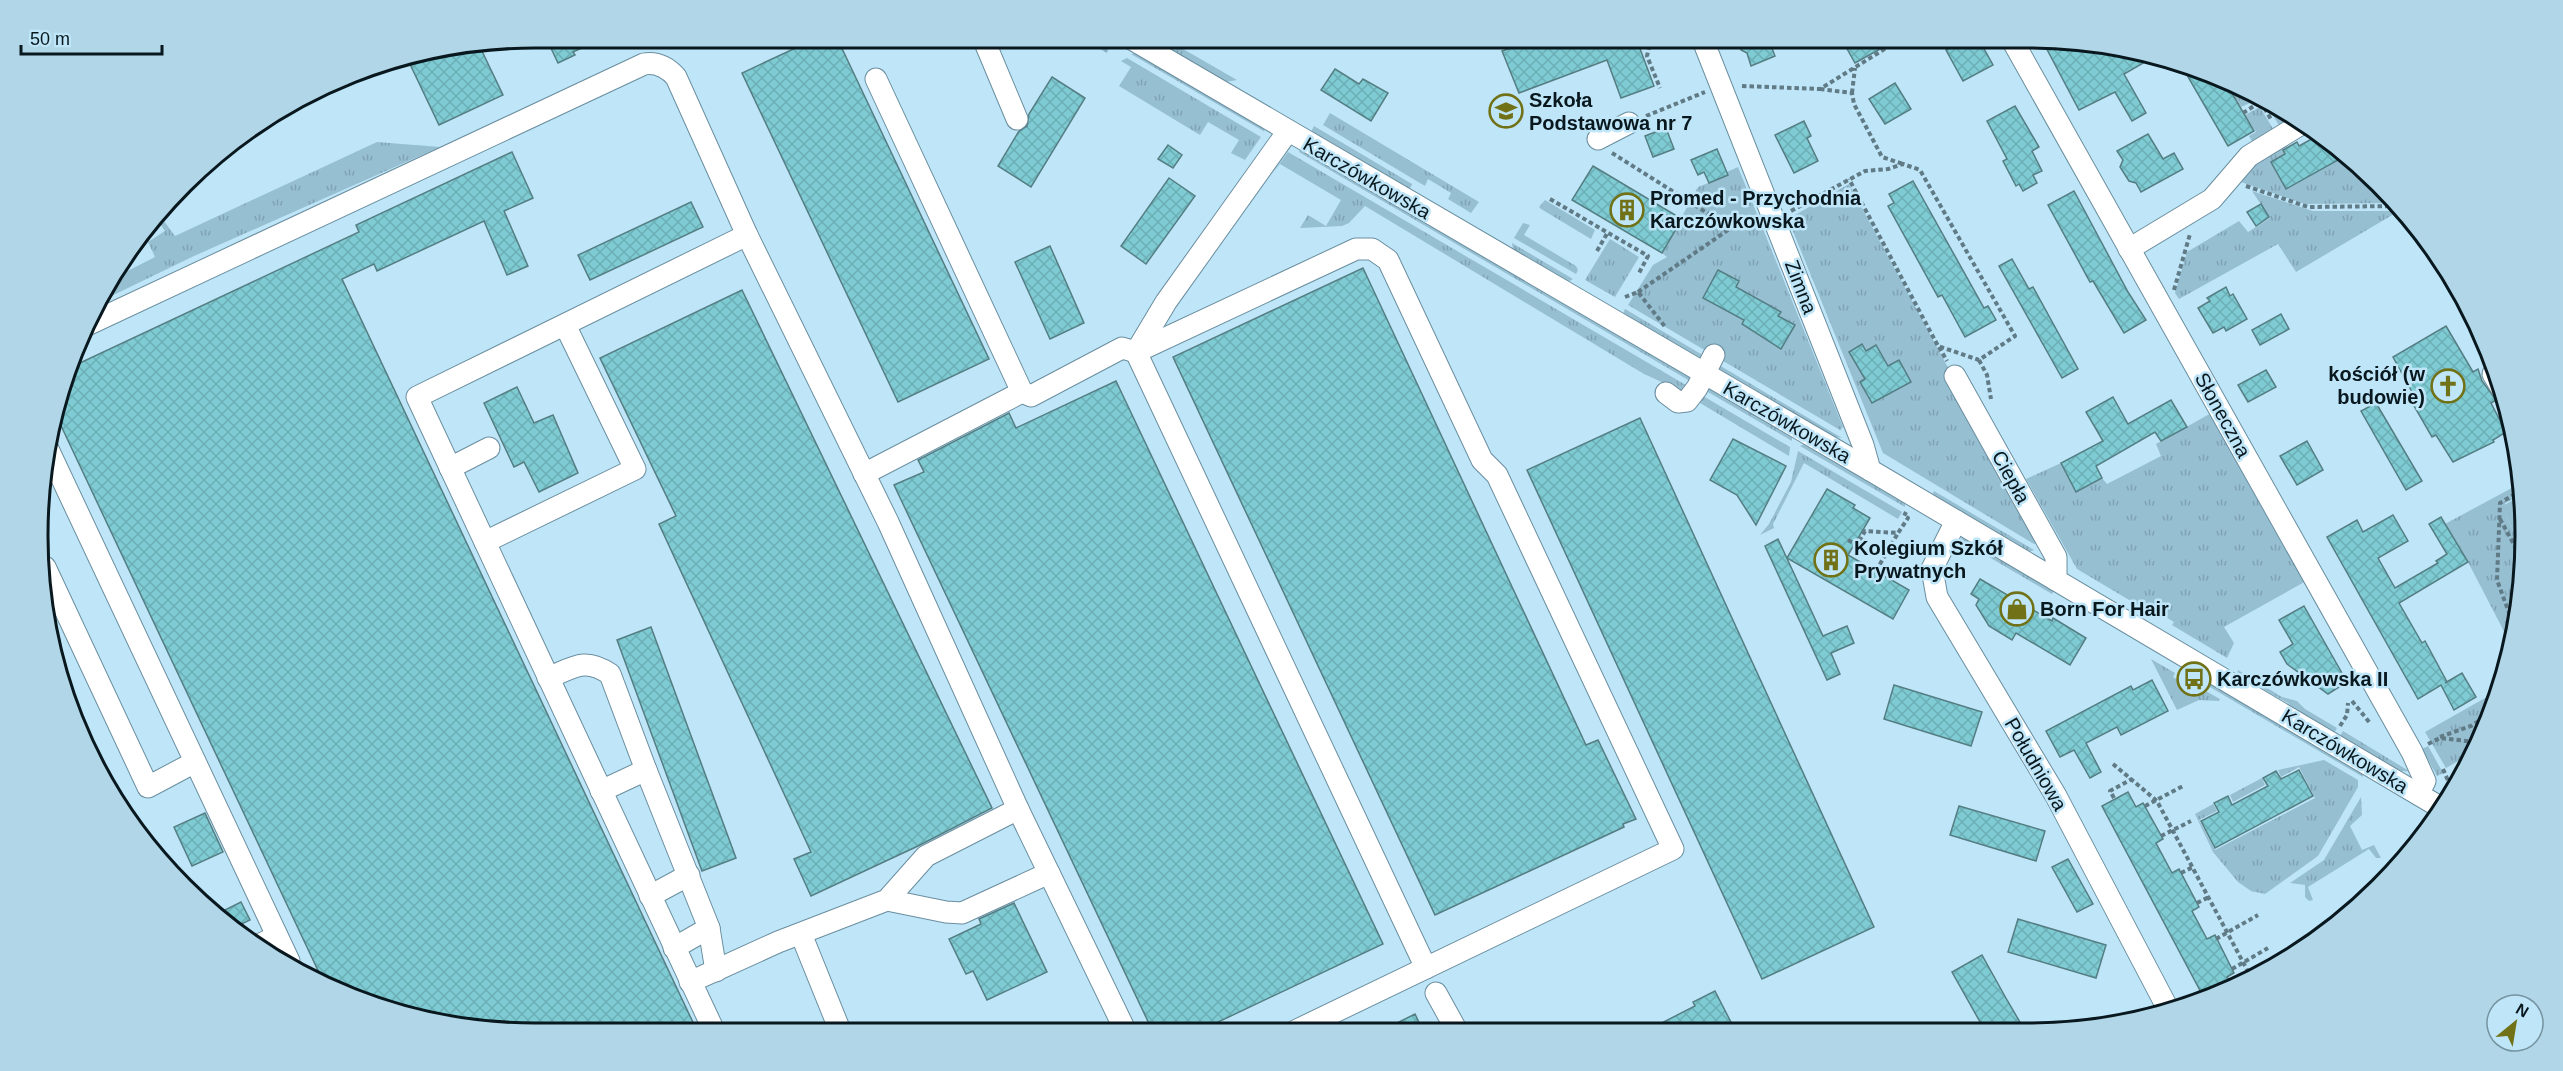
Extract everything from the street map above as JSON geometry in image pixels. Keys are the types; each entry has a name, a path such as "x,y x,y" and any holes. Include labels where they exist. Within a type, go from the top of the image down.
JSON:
{"street":[{"path":"986,48 1017,118"},
{"name":"Karczówkowska","path":"1147,48 1288,131 1708,364 1870,470 2434,804"},
{"name":"Zimna","path":"1706,48 1863,445 1870,470"},
{"name":"Słoneczna","path":"2017,48 2412,752 2426,781 2418,794"},
{"path":"99,318 644,64 663,66 676,77 747,235 864,474 1018,809 1122,1023"},
{"path":"876,79 1022,392 1031,396 1122,348 1136,352 1356,249 1372,249 1388,260 1482,460 1497,475 1673,849 1312,1023"},
{"path":"1604,145 1629,123"},
{"path":"2129,249 2212,199 2249,156 2294,128"},
{"path":"1136,352 1166,302 1288,131"},
{"path":"710,1023 417,397 747,235"},
{"path":"485,542 635,470 565,325"},
{"path":"1136,352 1426,968"},
{"path":"1666,393 1678,402 1687,401 1697,388 1708,364"},
{"name":"Ciepła","path":"1955,376 2056,557 2056,580"},
{"path":"864,474 1022,392"},
{"path":"450,468 489,448"},
{"path":"54,461 195,762 268,940"},
{"name":"Południowa","path":"1956,521 1932,570 1936,597 2056,796 2166,1002"},
{"path":"50,578 148,786 195,762"},
{"path":"548,678 581,664 597,665 610,674 709,928 716,971"},
{"path":"601,791 646,770"},
{"path":"690,982 887,900 926,856 1018,809"},
{"path":"887,900 962,913 1049,873"},
{"path":"650,896 689,875"},
{"path":"674,948 709,928"},
{"path":"801,934 837,1023"},
{"path":"1436,993 1453,1023"}],"path":[{"path":"1648,48 1647,56 1659,88"},
{"path":"1820,89 1885,48"},
{"path":"1849,179 1938,346 1979,360 2015,336 1920,170 1882,157 1854,104 1852,93 1855,68"},
{"path":"1733,86 1820,89 1852,93"},
{"path":"1629,123 1712,90"},
{"path":"2243,113 2256,105"},
{"path":"2268,111 2271,119"},
{"path":"1604,145 1731,228"},
{"path":"1783,216 1865,171 1888,169 1903,164"},
{"path":"2228,182 2308,207 2386,206"},
{"path":"1550,199 1648,256 1639,273"},
{"path":"2173,294 2198,208"},
{"path":"1625,297 1638,292 1731,228 1761,215"},
{"path":"1597,250 1608,232"},
{"path":"1638,292 1671,333"},
{"path":"2509,612 2498,580 2500,503 2513,495"},
{"path":"1876,571 1908,518 1904,516 1906,512"},
{"path":"2500,518 2515,545"},
{"path":"1848,540 1857,545 1865,531 1898,533"},
{"path":"2340,726 2347,715 2350,702 2370,723"},
{"path":"2412,752 2478,721"},
{"path":"2440,738 2469,741"},
{"path":"2113,764 2157,801 2248,970"},
{"path":"2114,798 2110,791 2132,779"},
{"path":"2145,807 2182,786"},
{"path":"2161,836 2191,820"},
{"path":"2181,873 2193,867"},
{"path":"2197,903 2209,897"},
{"path":"2216,939 2258,915"},
{"path":"2232,969 2268,948"}],"green space":[{"path":"1098,48 1109,48 1107,53"},
{"path":"1166,48 1181,48 1237,80 1226,82"},
{"path":"1137,53 1262,127 1265,132 1131,54"},
{"path":"1127,58 1261,137 1245,160 1231,153 1239,140 1208,122 1200,135 1119,86 1131,67 1121,61"},
{"path":"2233,94 2251,102 2241,107"},
{"path":"2260,107 2275,132 2253,143 2249,136 2256,132 2245,115"},
{"path":"1330,113 1479,202 1471,213 1448,199 1451,193 1428,179 1425,186 1323,125"},
{"path":"2272,114 2289,124 2281,129"},
{"path":"1314,126 1412,184 1409,190 1311,132"},
{"path":"377,142 440,147 194,256 111,296 126,272 155,257 148,242 165,231 161,225 164,221 175,236"},
{"path":"2281,143 2285,154 2271,162 2286,189 2338,160 2384,203 2305,204 2238,181 2245,169"},
{"path":"1300,149 1693,379 1695,384 1299,152"},
{"path":"1288,152 1691,388 1688,394 1644,374 1365,206 1349,223 1342,226 1300,228 1308,215 1326,226 1341,200 1280,164 1271,175"},
{"path":"1738,167 1843,427 1840,430 1628,305 1653,265 1667,257 1662,253 1698,187 1728,175 1727,172"},
{"path":"1849,184 1953,377 2038,543 2034,544 1883,453 1788,219"},
{"path":"2252,191 2313,211 2391,211 2394,214 2296,272 2278,244 2179,299 2175,293 2187,252 2239,221 2248,232 2270,218"},
{"path":"1545,200 1595,230 1591,239 1541,209 1539,207"},
{"path":"1523,223 1530,225 1524,235 1576,266 1578,270 1576,274 1514,238"},
{"path":"1610,239 1639,257 1615,297 1585,280"},
{"path":"1512,243 1573,279 1568,282 1513,250"},
{"path":"1625,309 1706,357 1701,361 1623,314"},
{"path":"1714,362 1842,438 1835,437 1715,368"},
{"path":"1703,385 1792,437 1792,441 1701,388"},
{"path":"1698,393 1790,447 1789,456 1695,400"},
{"path":"2213,412 2308,580 2224,627 2234,643 2227,658 2172,625 2174,622 2159,613 2156,616 2077,569 2026,479 2061,463 2076,492 2102,478 2107,484 2161,456 2156,444"},
{"path":"1804,444 1905,504 1905,507 1800,446"},
{"path":"1798,451 1902,512 1898,519 1804,463 1773,524 1774,528 1760,535 1769,524 1791,482"},
{"path":"2512,488 2514,499 2505,503 2506,517 2515,536 2511,599 2505,634 2468,562 2445,524"},
{"path":"1934,491 2034,550 2029,552 1932,496"},
{"path":"2514,500 2515,533 2506,517 2503,506"},
{"path":"1962,538 2054,591 2052,594 1960,540"},
{"path":"2151,659 2175,673 2173,677 2189,687 2191,683 2220,699 2219,701 2199,700 2177,710"},
{"path":"2238,670 2282,697 2297,701 2305,709 2337,728 2334,733 2288,703 2237,675"},
{"path":"2210,683 2362,773 2363,777 2208,686"},
{"path":"2487,697 2460,760 2446,768 2425,732"},
{"path":"2343,731 2409,771 2395,768 2375,758 2340,736"},
{"path":"2428,746 2443,773 2437,776 2422,749"},
{"path":"2324,760 2358,780 2358,787 2318,856 2265,894 2251,891 2238,882 2213,852 2195,814 2213,804 2217,811 2199,820 2215,850 2315,798 2299,767 2281,777 2278,770"},
{"path":"2262,778 2265,785 2233,802 2230,795"},
{"path":"2361,797 2362,815 2350,826 2362,850 2374,845 2381,858 2376,858 2369,849 2308,887 2313,900 2309,901 2305,897 2305,885 2290,883 2324,860"}],"building":[{"path":"551,48 582,48 573,52 575,55 558,63"},
{"path":"796,48 842,48 989,359 898,402 742,73"},
{"path":"1511,48 1640,48 1654,86 1621,98 1607,60 1519,93 1502,51"},
{"path":"1742,48 1772,48 1775,56 1751,66 1747,53 1741,50"},
{"path":"1847,48 1882,48 1855,63"},
{"path":"1984,48 1993,65 1963,81 1946,50"},
{"path":"2047,49 2091,52 2144,62 2124,74 2146,113 2132,121 2115,92 2079,110"},
{"path":"482,51 503,95 439,125 410,65 440,57"},
{"path":"1335,69 1359,84 1363,79 1388,93 1371,121 1321,90"},
{"path":"2187,75 2232,93 2254,131 2228,146"},
{"path":"1052,77 1085,98 1031,187 998,166 1019,131 1027,126 1029,114"},
{"path":"1895,83 1911,109 1885,124 1869,99"},
{"path":"2015,106 2039,147 2032,151 2042,171 2033,175 2037,183 2023,191 2019,184 2016,186 2003,161 2007,159 1987,121"},
{"path":"1804,121 1811,136 1807,138 1818,161 1794,173 1775,135"},
{"path":"1666,128 1674,149 1653,157 1645,136"},
{"path":"2148,134 2163,159 2174,153 2183,169 2141,192 2136,183 2129,181 2120,167 2123,160 2117,151"},
{"path":"2311,139 2338,160 2286,189 2271,162 2285,154 2283,150 2297,142 2299,146"},
{"path":"1168,145 1182,155 1173,168 1158,159"},
{"path":"1717,149 1728,175 1709,183 1704,172 1698,175 1691,160"},
{"path":"512,152 533,198 504,211 528,266 507,275 484,221 377,271 374,264 342,279 693,1023 536,1023 472,1019 440,1014 379,997 319,972 61,425 80,363 359,232 356,225"},
{"name":"Promed - Przychodnia Karczówkowska","path":"1593,166 1682,219 1662,253 1572,200"},
{"path":"1169,178 1195,196 1146,264 1121,246"},
{"path":"1913,181 1984,308 1988,306 1996,320 1965,337 1942,295 1938,297 1888,206 1894,203 1889,194"},
{"path":"2074,191 2128,292 2146,320 2124,333 2093,281 2090,282 2048,205"},
{"path":"691,202 703,227 590,280 578,255"},
{"path":"2261,204 2269,217 2256,226 2247,212"},
{"path":"1050,246 1084,323 1050,339 1015,262"},
{"path":"2012,259 2029,289 2033,287 2078,369 2062,378 1999,266"},
{"path":"1363,268 1586,745 1598,740 1636,819 1623,824 1624,827 1435,915 1173,357"},
{"path":"1718,270 1739,281 1736,287 1781,312 1778,316 1795,325 1781,349 1742,324 1744,320 1703,298"},
{"path":"2226,287 2230,296 2233,294 2247,319 2226,331 2224,327 2213,333 2198,308 2210,301 2207,298"},
{"path":"742,290 992,808 918,846 811,896 794,859 811,852 659,524 676,516 600,358"},
{"path":"2281,314 2289,329 2260,345 2252,330"},
{"name":"kościół (w budowie)","path":"2446,326 2473,372 2478,369 2482,381 2495,398 2491,403 2504,433 2493,440 2494,442 2453,462 2436,435 2432,437 2414,406 2418,403 2393,357"},
{"path":"1862,344 1866,351 1876,345 1888,366 1899,360 1911,382 1872,403 1860,382 1865,379 1849,352"},
{"path":"2266,370 2276,387 2248,402 2238,385"},
{"path":"1116,381 1383,944 1216,1023 1149,1023 894,485 924,472 918,460 1009,413 1016,428"},
{"path":"517,387 534,423 553,415 578,473 539,492 524,462 514,467 484,403"},
{"path":"2113,397 2128,424 2171,400 2187,427 2161,441 2155,432 2096,466 2102,478 2076,492 2061,463 2103,441 2086,412"},
{"path":"2376,403 2422,481 2406,490 2361,411"},
{"path":"1640,418 1874,927 1762,979 1527,470"},
{"path":"1733,439 1786,466 1756,525 1737,495 1710,480"},
{"path":"2307,441 2323,470 2297,485 2280,456"},
{"name":"Kolegium Szkół Prywatnych","path":"1827,489 1855,505 1853,508 1870,518 1848,555 1909,590 1893,619 1787,558"},
{"path":"2393,515 2408,541 2378,558 2395,588 2438,563 2436,561 2447,554 2429,524 2441,517 2468,562 2399,603 2422,643 2425,641 2447,682 2462,673 2476,697 2454,710 2441,685 2418,699 2327,537 2357,520 2363,532"},
{"path":"1778,539 1823,636 1847,626 1854,643 1831,653 1840,674 1827,680 1765,546"},
{"path":"1980,579 2086,638 2070,665 2016,633 2012,640 1989,626 1976,605 1979,599 1971,594"},
{"path":"2304,606 2347,682 2328,694 2287,664 2280,652 2293,644 2279,620"},
{"path":"651,627 736,858 702,871 617,640"},
{"path":"2152,680 2168,711 2121,735 2117,727 2086,743 2101,772 2090,778 2074,750 2060,757 2046,731 2131,686 2133,690"},
{"path":"1894,685 1982,712 1971,746 1884,719"},
{"path":"2299,770 2313,796 2215,848 2201,821 2219,812 2214,803 2228,796 2232,805 2268,786 2263,778 2276,771 2281,779"},
{"path":"2128,792 2136,807 2143,803 2163,839 2156,843 2172,873 2179,869 2199,907 2192,911 2207,939 2215,935 2234,973 2227,977 2228,980 2200,991 2102,806"},
{"path":"1959,806 2045,831 2036,861 1950,835"},
{"path":"205,813 223,852 192,866 174,827"},
{"path":"2068,859 2093,904 2077,912 2052,867"},
{"path":"241,902 250,920 242,924 224,910"},
{"path":"1014,903 1047,972 987,1000 973,971 966,974 949,939 981,924 979,919"},
{"path":"2018,919 2106,945 2096,978 2008,952"},
{"path":"1982,955 2020,1023 1981,1023 1952,972"},
{"path":"1715,991 1731,1023 1662,1023 1695,1006 1693,1002"},
{"path":"1415,1014 1419,1023 1397,1023"}],"place":[{"name":"Szkoła Podstawowa nr 7","path":"1506,111"},
{"name":"Promed - Przychodnia Karczówkowska","path":"1627,210"},
{"name":"kościół (w budowie)","path":"2448,386"},
{"name":"Kolegium Szkół Prywatnych","path":"1831,560"},
{"name":"Born For Hair","path":"2017,609"},
{"name":"Karczówkowska II","path":"2194,679"}]}
